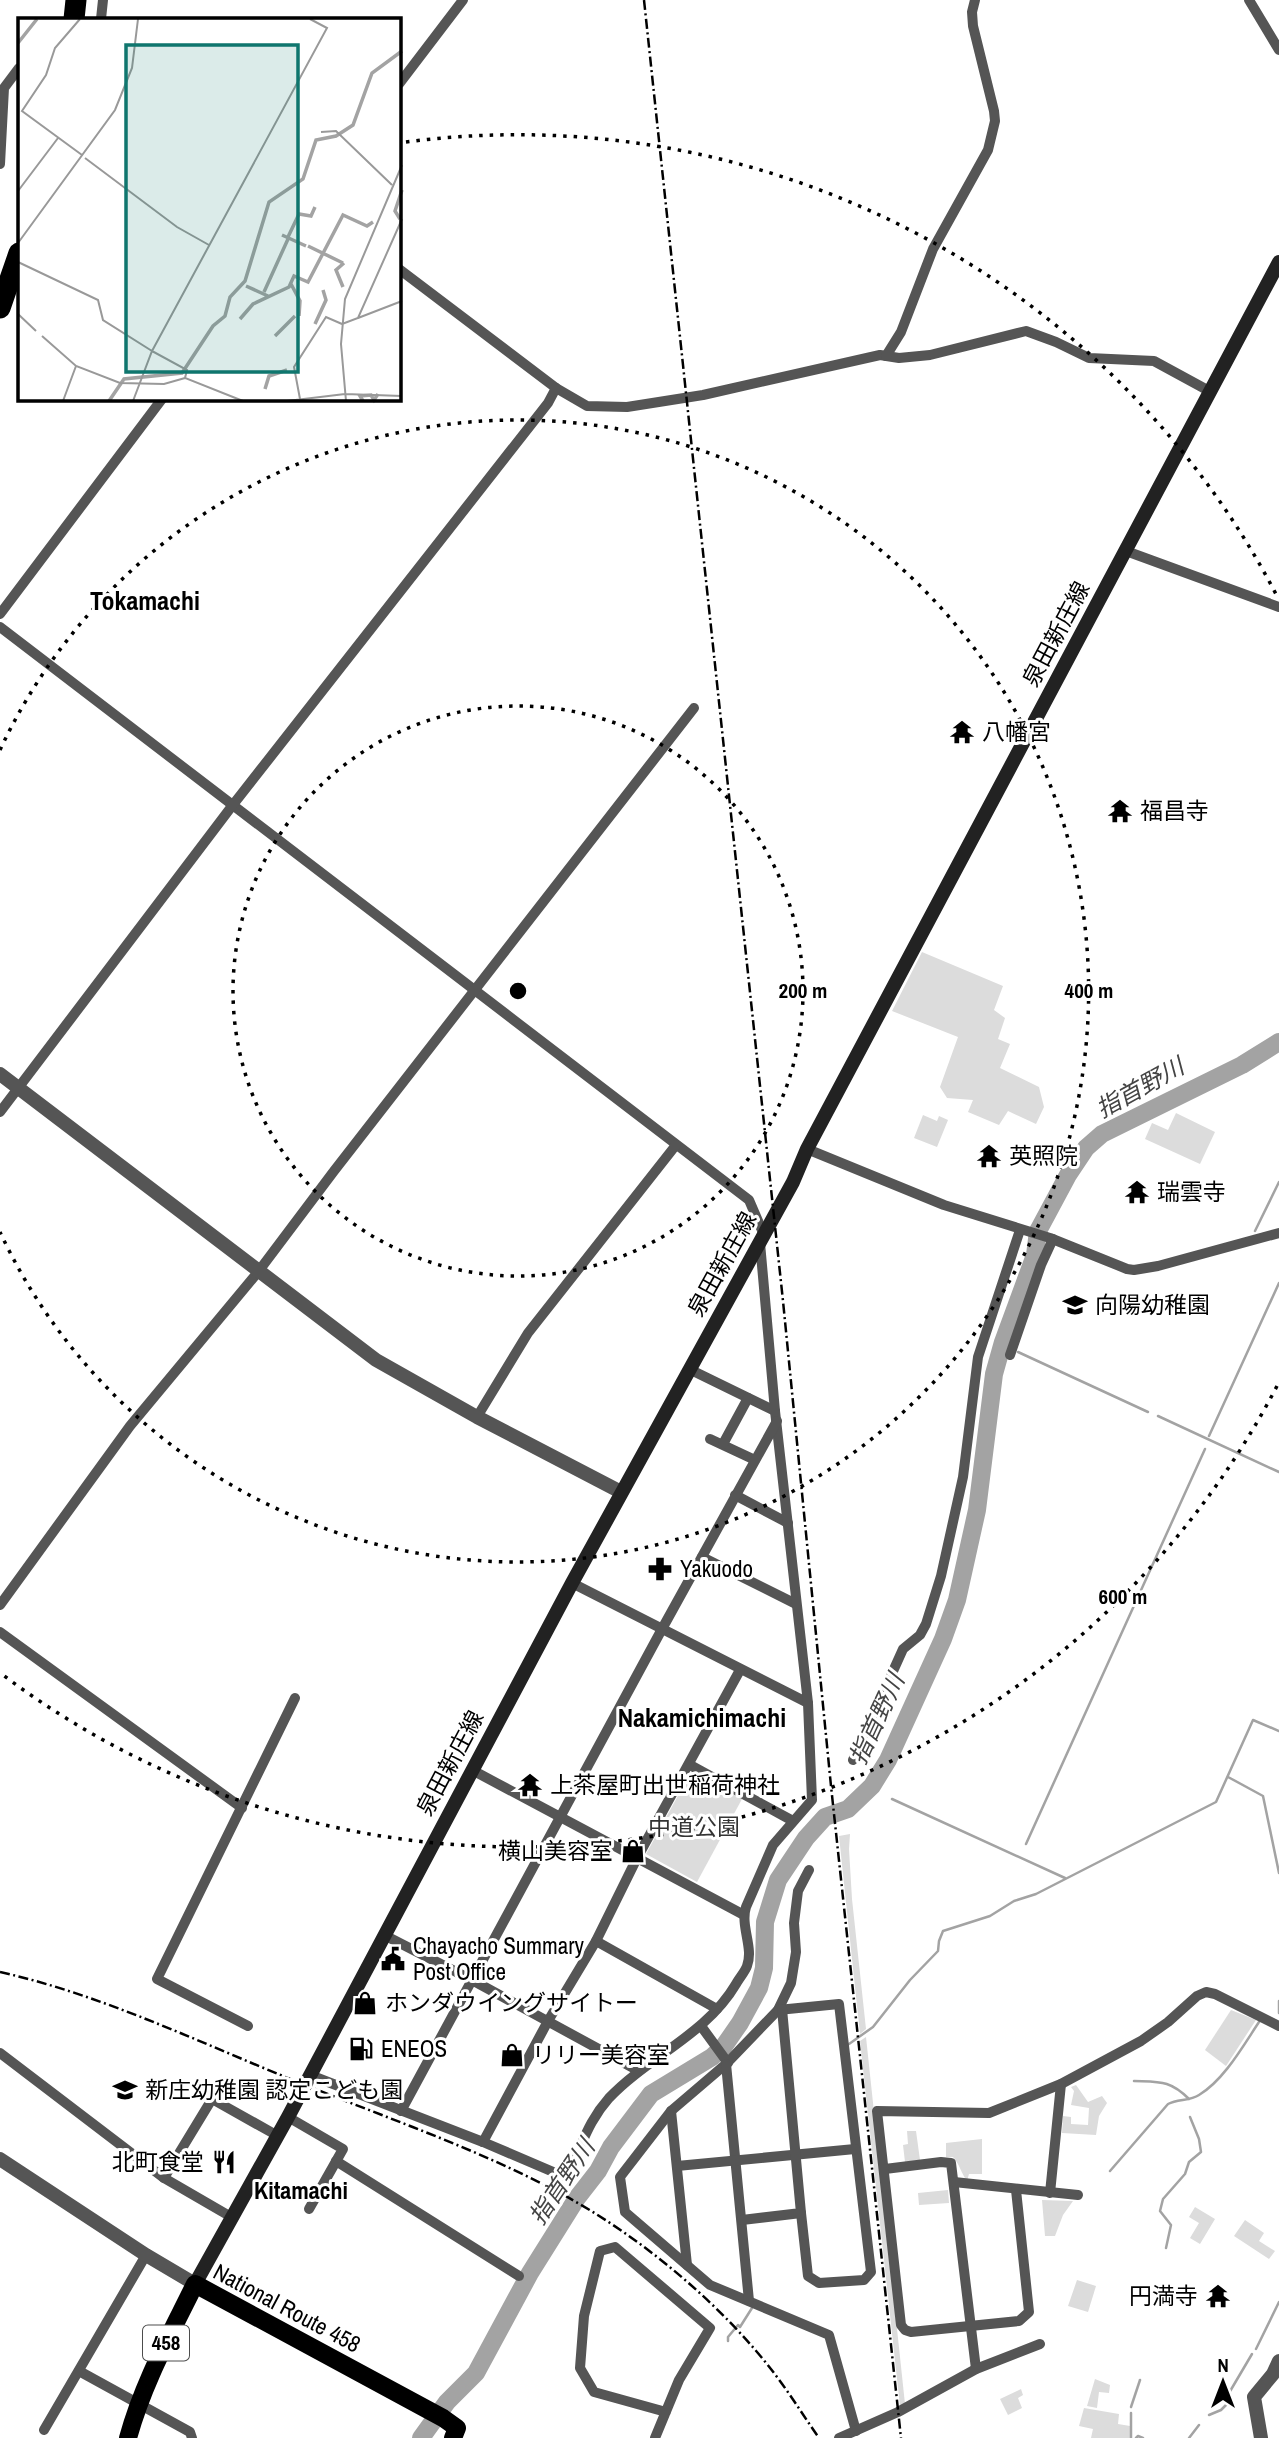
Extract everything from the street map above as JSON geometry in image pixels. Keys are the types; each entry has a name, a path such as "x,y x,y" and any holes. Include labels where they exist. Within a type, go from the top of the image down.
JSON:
{"highway":[{"path":"74,18 76,0"},
{"path":"0,308 18,256"},
{"name":"National Route 458","path":"129,2437 152,2371 195,2284 436,2414 457,2428 453,2438"}],"main road":[{"name":"泉田新庄線","path":"195,2284 278,2136 621,1492 793,1182 807,1149 1279,262"}],"street":[{"path":"101,18 103,0"},
{"path":"401,82 463,0"},
{"path":"886,356 901,332 933,249 988,150 995,121 973,26 975,0"},
{"path":"1250,0 1279,50"},
{"path":"0,164 4,88 18,69"},
{"path":"401,271 556,388 587,406 627,407 703,395 880,355 898,358 930,355 1026,331 1089,358 1154,361 1210,392"},
{"path":"0,1112 232,806 548,403 556,388"},
{"path":"0,614 160,401"},
{"path":"1126,551 1279,607"},
{"path":"0,627 749,1200 762,1239 776,1416 808,1703 812,1800 768,1855 744,1915 747,1965 729,1995 701,2026 639,2071 608,2100 592,2119 565,2178 483,2141 310,2075"},
{"path":"0,1605 130,1426 258,1272 694,708"},
{"path":"0,1074 376,1360 477,1417 621,1492"},
{"path":"477,1417 528,1333 676,1146"},
{"path":"807,1149 944,1205 1051,1238 1134,1270 1279,1233"},
{"path":"853,1760 903,1649 920,1635 934,1600 963,1477 978,1357 1020,1230"},
{"path":"1010,1355 1051,1238"},
{"path":"689,1369 748,1398 776,1416"},
{"path":"723,1444 748,1398"},
{"path":"401,2111 755,1460 776,1416"},
{"path":"710,1438 755,1460"},
{"path":"735,1495 788,1523"},
{"path":"702,1557 796,1604"},
{"path":"572,1583 808,1703"},
{"path":"0,1632 242,1808"},
{"path":"483,2141 548,2021 596,1941 637,1858 740,1670"},
{"path":"248,2026 157,1979 295,1698"},
{"path":"690,1765 793,1821"},
{"path":"472,1770 744,1915"},
{"path":"809,1870 798,1891 794,1923 796,1952 791,1983 780,2010 727,2064 671,2111 621,2177 625,2213 710,2284 829,2335 856,2431"},
{"path":"384,1935 639,2071"},
{"path":"596,1941 717,2009"},
{"path":"1016,2190 1028,2312 1019,2321 911,2332 905,2330 901,2325 877,2111 989,2113 1061,2084 1141,2041 1168,2022 1197,1996 1206,1992 1279,2026"},
{"path":"839,2004 871,2272 864,2280 819,2283 808,2276 780,2010 839,2004"},
{"path":"701,2026 727,2064 749,2301"},
{"path":"0,2053 164,2178 233,2218"},
{"path":"1050,2193 1061,2084"},
{"path":"164,2178 212,2099 278,2136"},
{"path":"671,2111 687,2265"},
{"path":"288,2117 343,2150 309,2209"},
{"path":"677,2166 855,2149"},
{"path":"0,2159 195,2284"},
{"path":"336,2161 519,2276"},
{"path":"885,2169 951,2163 976,2369"},
{"path":"954,2182 1078,2195"},
{"path":"743,2220 801,2213"},
{"path":"655,2438 666,2412 679,2380 710,2328 615,2247 600,2251 584,2316 580,2368 594,2392 666,2412"},
{"path":"44,2430 146,2255"},
{"path":"839,2438 898,2412 976,2369 1040,2344"},
{"path":"1261,2438 1254,2397 1273,2374 1279,2361"},
{"path":"79,2371 191,2435"}],"green space":[{"path":"922,952 1003,986 994,1010 1005,1018 998,1039 1010,1044 1000,1068 1039,1087 1044,1107 1036,1124 1008,1111 999,1125 968,1112 973,1100 947,1098 940,1087 958,1037 892,1011"},
{"path":"1176,1113 1215,1132 1200,1164 1145,1139 1152,1123 1168,1130"},
{"path":"923,1115 937,1121 939,1116 948,1120 937,1147 914,1138"},
{"name":"中道公園","path":"691,1772 742,1799 697,1882 646,1854"},
{"path":"850,1834 852,1899 866,2029 860,2034 839,1836"},
{"path":"1231,2010 1256,2020 1226,2066 1205,2050"},
{"path":"866,2037 905,2404 900,2406 860,2041"},
{"path":"1076,2085 1088,2102 1102,2096 1107,2103 1099,2116 1096,2135 1062,2133 1063,2116 1071,2117 1071,2124 1088,2125 1089,2108 1071,2105 1074,2091 1071,2087"},
{"path":"907,2131 916,2131 920,2160 905,2162 903,2145 908,2144"},
{"path":"982,2139 982,2174 969,2174 967,2181 953,2157 946,2157 946,2143"},
{"path":"948,2190 949,2203 919,2205 918,2193"},
{"path":"1042,2200 1073,2201 1063,2215 1055,2236 1045,2236"},
{"path":"1195,2207 1215,2219 1200,2244 1190,2238 1199,2223 1189,2217"},
{"path":"1245,2220 1264,2233 1259,2241 1275,2251 1269,2259 1234,2236"},
{"path":"1077,2280 1096,2286 1088,2312 1068,2306"},
{"path":"1095,2379 1110,2385 1109,2393 1099,2392 1097,2408 1087,2406"},
{"path":"1021,2389 1023,2395 1018,2398 1022,2408 1008,2415 1000,2399"},
{"path":"1084,2408 1119,2414 1118,2424 1130,2426 1131,2438 1091,2438 1093,2429 1079,2426"}],"waterway":[{"name":"指首野川","path":"421,2438 447,2402 476,2373 530,2273 577,2198 651,2094 712,2057 724,2046 740,2023 759,1988 764,1968 765,1922 778,1880 806,1838 825,1817 848,1809 872,1786 888,1760 943,1639 957,1600 977,1510 994,1374 1035,1255 1038,1231 1068,1175 1086,1148 1102,1134 1242,1065 1279,1042"},
{"path":"1255,1231 1279,1182"},
{"path":"1209,1436 1279,1283"},
{"path":"1018,1352 1148,1412"},
{"path":"1158,1416 1279,1472"},
{"path":"1026,1844 1205,1449"},
{"path":"849,2044 873,2027 910,1980 938,1951 943,1931 990,1916 1014,1901 1036,1894 1216,1802 1253,1720 1279,1731"},
{"path":"1228,1777 1263,1796 1279,1873"},
{"path":"892,1799 1065,1878"},
{"path":"1279,2001 1279,2013"},
{"path":"1110,2171 1168,2104 1195,2097 1217,2081 1259,2022"},
{"path":"1134,2081 1164,2083 1176,2088 1189,2099"},
{"path":"1166,2248 1171,2225 1160,2211 1163,2199 1185,2174 1189,2162 1201,2152 1190,2117"},
{"path":"1256,2349 1279,2302"},
{"path":"728,2341 728,2337 738,2325 740,2327 752,2308"},
{"path":"1229,2393 1252,2354"},
{"path":"1131,2407 1140,2380"},
{"path":"1209,2415 1221,2410 1229,2402"},
{"path":"1131,2413 1131,2438"},
{"path":"1189,2438 1199,2425"},
{"path":"1136,2438 1143,2438"}],"railway":[{"path":"644,0 901,2438"},
{"path":"0,1972 72,1992 143,2018 458,2145 527,2176 590,2210 650,2251 706,2298 755,2350 819,2438"}],"place":[{"name":"八幡宮","path":"962,732"},
{"name":"福昌寺","path":"1120,811"},
{"name":"英照院","path":"989,1156"},
{"name":"瑞雲寺","path":"1137,1192"},
{"name":"向陽幼稚園","path":"1075,1305"},
{"name":"Yakuodo","path":"660,1569"},
{"name":"上茶屋町出世稲荷神社","path":"530,1785"},
{"name":"横山美容室","path":"633,1851"},
{"name":"Chayacho Summary Post Office","path":"393,1959"},
{"name":"ホンダウイングサイトー","path":"365,2003"},
{"name":"ENEOS","path":"361,2049"},
{"name":"リリー美容室","path":"512,2055"},
{"name":"新庄幼稚園 認定こども園","path":"125,2090"},
{"name":"北町食堂","path":"224,2162"},
{"name":"円満寺","path":"1218,2296"}],"district":[{"name":"Tokamachi","path":"145,601"},
{"name":"Nakamichimachi","path":"702,1718"},
{"name":"Kitamachi","path":"301,2191"}]}
